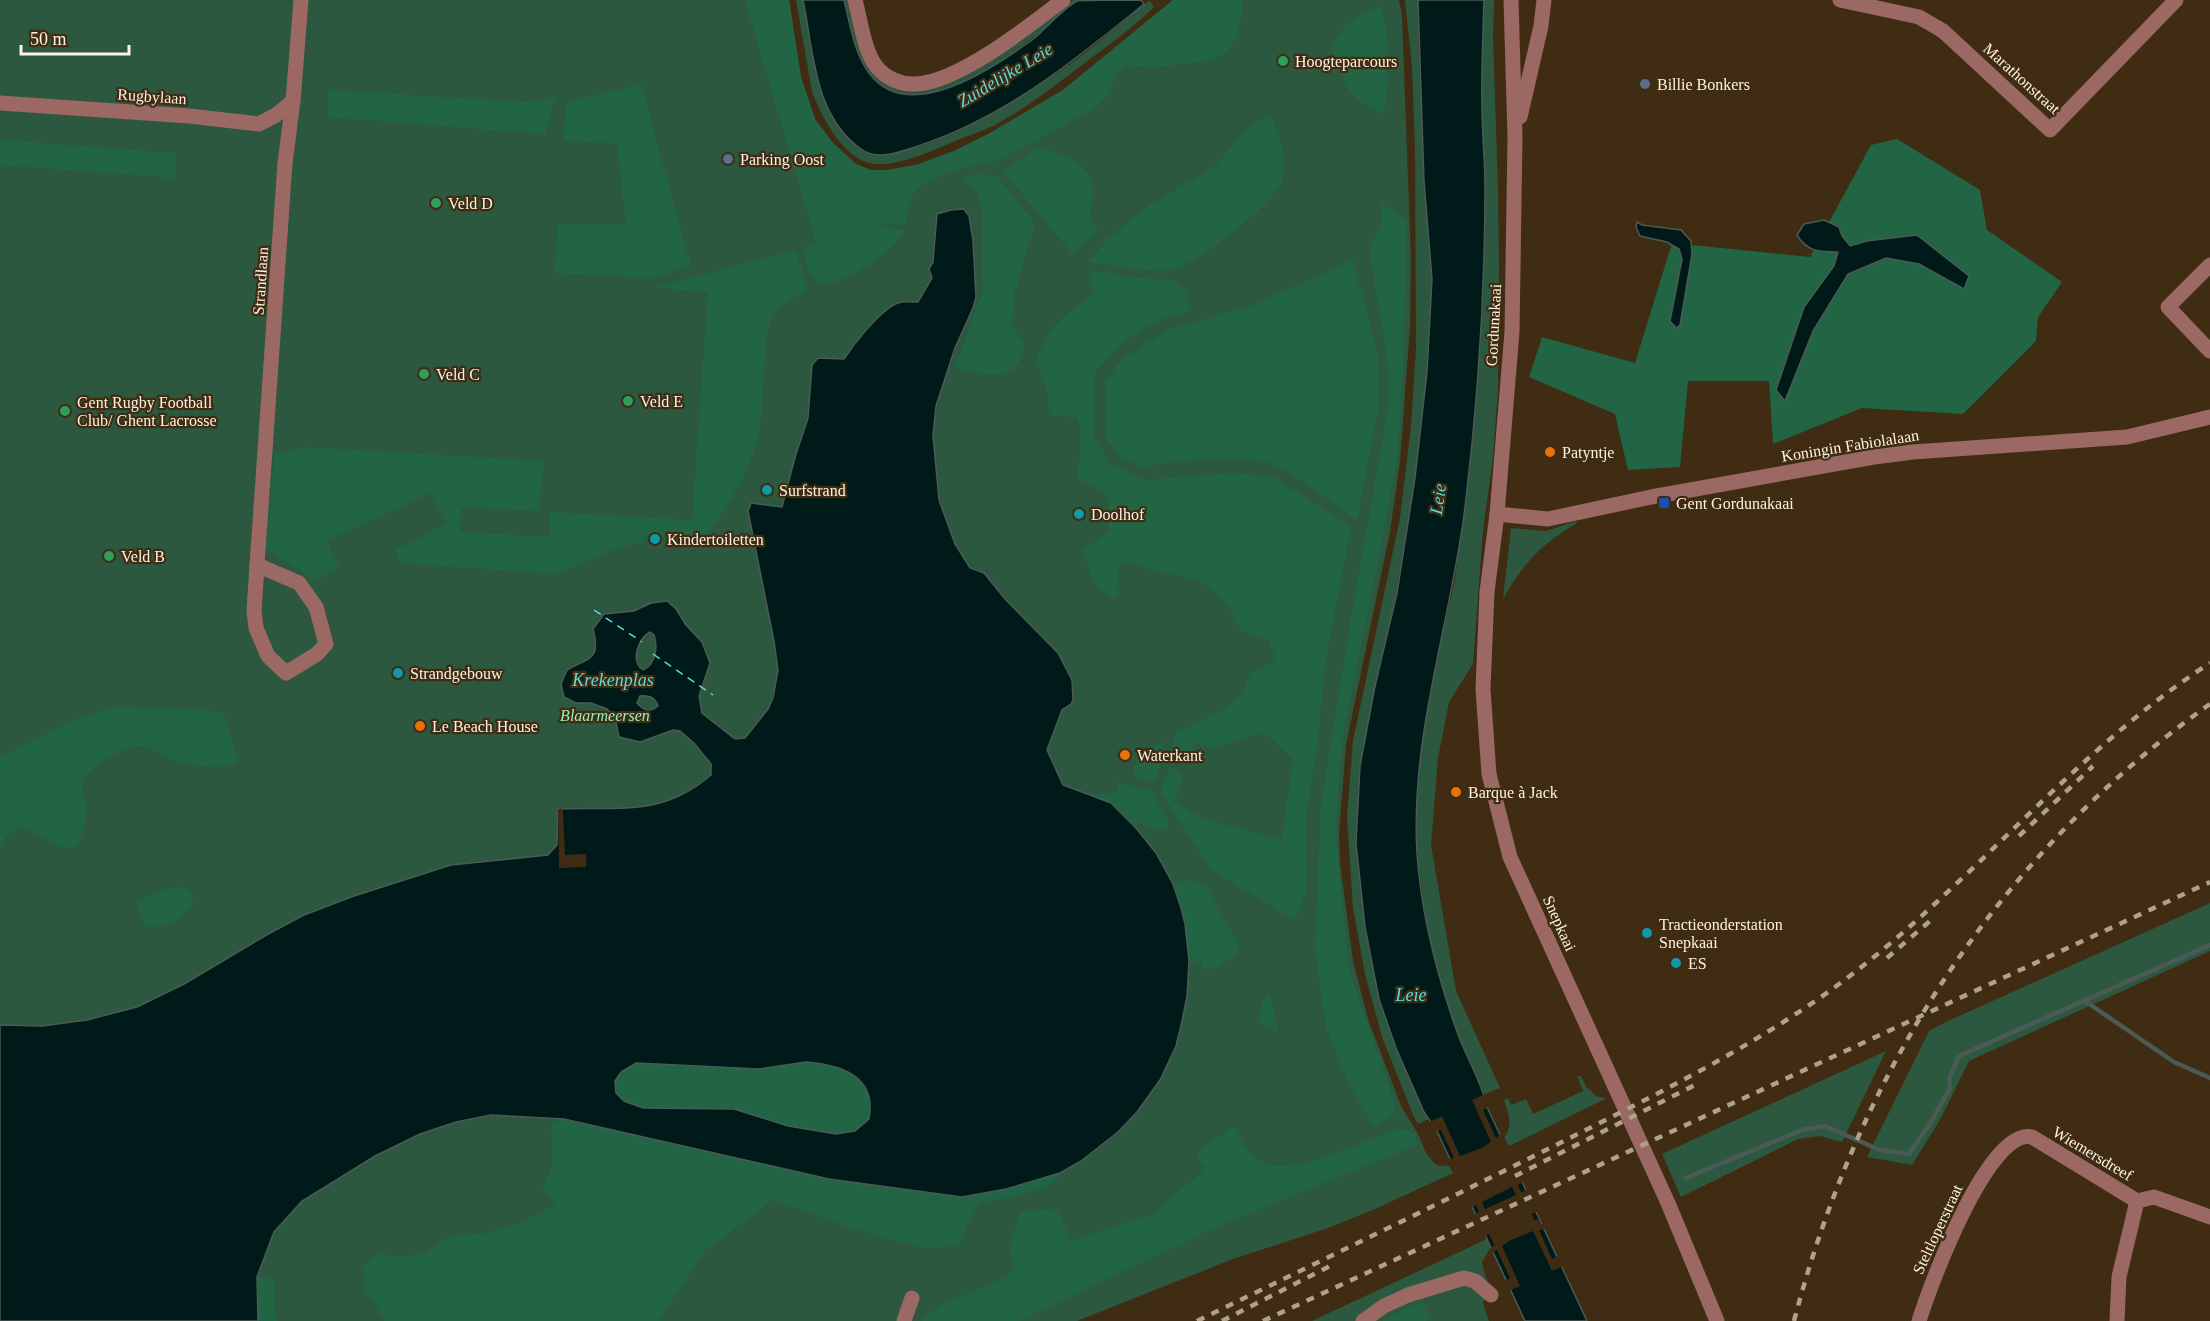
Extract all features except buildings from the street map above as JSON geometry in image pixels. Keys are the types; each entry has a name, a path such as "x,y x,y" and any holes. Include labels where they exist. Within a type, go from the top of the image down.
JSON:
{"street":[{"name":"Strandlaan","path":"257,565 299,584 316,607 326,644 317,654 286,673 268,656 256,628 254,611 257,565 285,163 293,101 301,0"},
{"path":"855,0 870,57 876,67 900,83 917,84 939,79 980,59 1020,33 1063,0"},
{"name":"Gordunakaai","path":"1497,514 1512,332 1515,137 1511,0"},
{"name":"Gordunakaai","path":"1515,137 1544,0"},
{"name":"Marathonstraat","path":"1840,0 1919,17 1943,31 2050,130 2176,0"},
{"name":"Rugbylaan","path":"0,104 259,124 276,116 293,101"},
{"path":"2210,265 2169,307 2210,351"},
{"name":"Koningin Fabiolalaan","path":"1497,514 1548,519 1666,494 1874,458 1913,452 2127,437 2210,417"},
{"name":"Snepkaai","path":"1497,514 1488,592 1483,689 1489,774 1510,857 1670,1208 1717,1321"},
{"name":"Wiemersdreef","path":"2025,1135 2032,1137 2137,1201 2154,1197 2210,1217"},
{"name":"Steltloperstraat","path":"1919,1321 1936,1269 1963,1210 2007,1146 2025,1135"},
{"path":"2117,1321 2119,1277 2137,1201"},
{"path":"1363,1321 1384,1306 1408,1295 1464,1278 1475,1281 1491,1295"},
{"path":"904,1321 912,1298"}],"green space":[{"name":"Blaarmeersen","path":"0,0 789,0 801,77 815,119 833,143 856,164 871,170 886,170 916,165 954,151 990,133 1063,90 1173,0 1399,0 1402,15 1411,261 1410,326 1400,461 1390,532 1346,745 1339,834 1340,863 1353,961 1368,1019 1401,1106 1425,1151 1437,1165 1449,1166 1453,1173 1328,1228 1233,1259 1077,1321 0,1321"},
{"path":"745,0 789,0 801,77 815,119 833,143 856,164 871,170 916,165 954,151 990,133 1063,90 1173,0 1242,0 1243,8 1237,38 1225,53 1208,61 1156,67 1128,65 1116,74 1110,93 1097,107 993,162 973,164 922,185 914,193 909,204 905,225 883,223 883,226 904,230 893,246 873,262 840,280 817,284 809,272 803,248 816,242"},
{"path":"796,0 803,0 818,79 832,116 857,146 877,153 903,151 933,142 997,111 1052,77 1089,50 1144,4 1150,1 1154,7 1120,37 1062,81 1005,119 987,129 927,153 894,163 872,164 854,156 846,149 826,121 812,92"},
{"path":"844,0 852,0 868,59 919,89 1060,10 1073,0 1079,0 1036,36 977,75 947,89 917,95 891,91 869,74 856,48"},
{"path":"1405,0 1418,0 1419,63 1432,279 1427,372 1415,478 1396,595 1360,766 1365,927 1379,999 1396,1048 1429,1119 1418,1124 1382,1037 1365,974 1353,908 1347,817 1353,741 1400,518 1411,426 1416,349 1415,148 1412,68"},
{"path":"1484,0 1494,0 1499,265 1498,389 1493,458 1483,530 1473,664 1449,702 1438,758 1431,845 1456,991 1500,1088 1485,1094 1457,1032 1434,962 1417,853 1416,781 1427,704 1455,580 1476,406 1483,303 1485,185 1481,106"},
{"path":"1381,6 1388,60 1384,114 1362,102 1348,88 1338,69 1332,44 1353,20"},
{"path":"641,84 691,266 653,278 554,273 558,224 626,224 617,144 563,140 567,102"},
{"path":"329,90 525,102 555,98 545,134 327,117"},
{"path":"1271,115 1283,154 1283,178 1266,202 1234,231 1198,257 1171,270 1142,270 1088,262 1108,239 1150,205 1213,168 1250,126"},
{"path":"1897,139 1980,190 1987,230 2062,282 2038,317 2036,341 1963,414 1862,408 1773,444 1769,381 1688,381 1680,467 1628,470 1615,414 1529,377 1542,337 1635,363 1672,243 1810,257 1871,145"},
{"path":"0,140 176,153 175,178 0,165"},
{"path":"1038,148 1062,154 1077,162 1088,173 1092,181 1090,219 1098,229 1086,243 1072,253 1003,171"},
{"path":"979,173 998,177 1033,221 1034,227 1014,295 1012,326 1025,345 1018,363 1005,373 997,374 979,373 955,367 983,291 983,212 976,191 963,178"},
{"path":"1382,203 1407,221 1398,453 1346,717 1339,774 1336,835 1349,972 1388,1082 1396,1112 1373,1126 1349,1083 1326,1027 1315,951 1321,804 1389,403 1387,356 1369,249 1382,223"},
{"path":"795,250 806,290 779,307 767,332 760,431 754,451 743,479 723,513 698,546 669,541 669,535 645,535 644,542 617,548 558,574 400,563 395,550 447,523 431,493 327,541 339,568 316,581 266,550 274,455 304,447 544,461 539,511 461,507 460,532 549,537 550,512 692,520 708,293 656,287"},
{"path":"1353,260 1378,358 1379,404 1357,520 1301,480 1268,461 1228,459 1179,461 1144,467 1121,459 1105,437 1105,383 1122,359 1170,329 1251,306"},
{"path":"1092,270 1137,278 1175,280 1186,293 1191,310 1158,321 1122,343 1095,372 1093,434 1111,465 1144,480 1233,473 1273,477 1351,527 1326,658 1317,746 1306,817 1307,888 1295,920 1210,869 1160,791 1170,767 1183,774 1175,802 1204,819 1282,840 1293,759 1264,732 1214,749 1198,741 1183,765 1173,761 1173,738 1177,733 1225,709 1242,694 1250,673 1276,661 1269,641 1240,630 1228,605 1211,589 1195,579 1151,570 1132,561 1122,563 1117,575 1120,593 1114,599 1096,587 1082,551 1109,532 1108,495 1078,479 1081,432 1077,418 1049,415 1047,388 1036,363 1046,339 1058,322 1094,294 1087,279"},
{"path":"1576,521 1577,523 1534,555 1503,599 1511,528 1546,531"},
{"path":"114,707 198,709 224,713 239,763 214,767 187,764 141,746 126,749 89,771 81,783 86,803 86,816 78,846 62,848 20,827 6,836 0,851 0,757 80,717"},
{"path":"1162,741 1165,755 1154,782 1132,775 1140,752"},
{"path":"1117,782 1152,791 1170,824 1165,829 1156,829 1139,823 1135,827 1111,803 1093,795 1117,792"},
{"path":"1192,880 1207,888 1239,946 1238,954 1218,967 1208,970 1202,967 1201,962 1189,961 1185,924 1173,884"},
{"path":"185,886 194,900 185,913 168,924 145,927 136,902 158,891"},
{"path":"2210,903 2210,951 1969,1061 1940,1120 1912,1165 1867,1157 1929,1031"},
{"path":"1270,993 1278,1032 1264,1026 1258,1019 1262,1003"},
{"path":"1886,1051 1842,1142 1820,1136 1798,1139 1681,1197 1662,1154"},
{"path":"806,1062 844,1070 862,1083 868,1092 869,1119 855,1131 836,1134 788,1126 734,1109 643,1108 624,1101 616,1093 615,1081 621,1072 636,1063 759,1069"},
{"path":"1577,1076 1581,1076 1586,1087 1598,1097 1607,1098 1509,1146 1504,1138 1509,1124 1504,1100 1508,1098 1511,1105 1526,1099 1533,1114 1583,1091"},
{"path":"564,1119 829,1179 962,1197 1006,1189 1060,1173 1056,1181 1041,1189 979,1203 966,1227 960,1245 927,1249 846,1227 774,1199 706,1250 659,1321 385,1321 365,1289 363,1266 377,1254 398,1256 424,1254 450,1236 485,1233 522,1222 556,1204 542,1189 553,1165 551,1124"},
{"path":"1235,1127 1246,1148 1255,1157 1275,1166 1310,1162 1396,1130 1410,1131 1415,1134 1417,1145 1221,1225 1019,1321 921,1321 943,1304 1008,1277 1014,1264 1008,1247 1022,1211 1058,1209 1070,1241 1156,1213 1175,1194 1203,1172 1204,1166 1196,1155 1207,1144"},
{"path":"1487,1239 1491,1247 1482,1262 1491,1288 1483,1303 1489,1321 1312,1321"},
{"path":"257,1277 275,1280 275,1313 278,1321 258,1321"},
{"path":"1423,1303 1431,1319 1382,1321 1412,1305"}],"water":[{"name":"Zuidelijke Leie","path":"803,0 844,0 856,47 869,73 886,88 906,94 928,93 951,87 974,77 1032,40 1065,9 1077,1 1141,0 1144,4 1064,67 1009,104 950,134 904,151 881,155 867,153 861,149 845,135 833,118 818,81"},
{"name":"Leie","path":"1418,0 1484,0 1482,127 1485,186 1482,307 1474,427 1459,550 1425,722 1416,809 1419,875 1436,964 1460,1039 1481,1087 1487,1107 1587,1321 1525,1321 1438,1133 1424,1112 1396,1048 1379,999 1365,927 1356,843 1360,766 1375,686 1397,593 1415,478 1427,372 1432,279 1424,181"},
{"name":"Krekenplas","path":"964,209 969,216 973,241 976,297 955,348 936,406 933,435 939,500 955,544 970,568 984,573 1005,599 1058,653 1072,680 1073,700 1062,710 1047,750 1063,785 1111,803 1135,827 1156,853 1173,884 1185,924 1189,961 1187,996 1176,1046 1160,1080 1137,1112 1118,1132 1081,1161 1060,1173 1006,1189 962,1197 829,1179 564,1119 491,1115 456,1122 420,1134 375,1156 302,1201 274,1232 257,1277 258,1321 0,1321 0,1025 42,1026 87,1020 137,1007 184,984 304,915 354,896 451,865 548,855 557,845 558,809 620,808 657,804 693,789 711,775 711,764 694,743 680,731 673,730 640,742 619,737 615,717 607,709 591,703 576,703 564,697 561,684 567,670 592,656 596,647 593,629 604,614 634,611 651,603 667,601 702,642 710,663 699,696 702,713 735,739 745,738 768,709 773,698 778,670 748,511 751,503 782,507 808,418 812,365 818,358 844,359 861,336 884,312 900,302 918,302 932,278 929,269 933,262 937,214","holes":["650,632 654,635 656,650 651,664 643,670 637,661 637,650 642,640","640,696 646,696 651,697 658,706 647,710 637,703","806,1062 844,1070 862,1083 868,1092 869,1119 855,1131 836,1134 788,1126 734,1109 643,1108 624,1101 616,1093 615,1081 621,1072 636,1063 759,1069"]},
{"path":"1824,220 1839,227 1842,236 1850,246 1867,241 1917,235 1969,276 1964,289 1919,264 1886,258 1848,274 1813,331 1785,401 1776,390 1804,307 1834,266 1838,252 1810,248 1797,235 1804,224"},
{"path":"1637,222 1642,225 1681,230 1691,241 1692,254 1680,325 1676,328 1670,321 1682,259 1679,249 1667,242 1640,236 1636,227"}],"pier":[{"path":"558,809 563,809 565,855 586,854 586,867 559,868"},
{"path":"1485,1094 1490,1106 1483,1110 1496,1138 1502,1133 1525,1181 1518,1185 1521,1192 1529,1189 1539,1211 1532,1214 1534,1220 1538,1219 1540,1224 1545,1224 1547,1229 1539,1230 1552,1259 1560,1255 1565,1265 1552,1271 1533,1231 1511,1240 1502,1246 1520,1286 1508,1291 1504,1282 1510,1278 1497,1250 1491,1254 1489,1250 1494,1245 1489,1234 1483,1237 1476,1222 1473,1215 1479,1212 1476,1205 1470,1208 1447,1159 1454,1158 1441,1130 1434,1132 1428,1123 1442,1116 1460,1156 1482,1148 1491,1142 1472,1100","holes":["1512,1187 1516,1195 1485,1209 1482,1202"]}],"waterway":[{"path":"1686,1178 1802,1130 1825,1126 1880,1150 1909,1154 1931,1122 1950,1088 1949,1079 1959,1056 2210,945"},
{"path":"2085,1001 2174,1062 2210,1078"}],"ferry route":[{"path":"594,610 642,642"},
{"path":"653,654 713,695"}],"railway":[{"path":"1197,1321 1625,1110 1730,1054 1798,1013 1881,952 2110,739 2159,699 2210,663"},
{"path":"1794,1321 1822,1229 1857,1141 1898,1056 1947,975 2002,899 2065,829 2134,763 2210,704"},
{"path":"2019,836 2093,766"},
{"path":"1263,1321 2210,882"},
{"path":"1887,958 1930,921"},
{"path":"1515,1176 1697,1084"},
{"path":"1222,1321 1334,1264"}],"place":[{"name":"Hoogteparcours","path":"1283,61"},
{"name":"Billie Bonkers","path":"1645,84"},
{"name":"Parking Oost","path":"728,159"},
{"name":"Veld D","path":"436,203"},
{"name":"Veld C","path":"424,374"},
{"name":"Veld E","path":"628,401"},
{"name":"Gent Rugby Football Club/ Ghent Lacrosse","path":"65,411"},
{"name":"Patyntje","path":"1550,452"},
{"name":"Surfstrand","path":"767,490"},
{"name":"Gent Gordunakaai","path":"1664,503"},
{"name":"Doolhof","path":"1079,514"},
{"name":"Kindertoiletten","path":"655,539"},
{"name":"Veld B","path":"109,556"},
{"name":"Strandgebouw","path":"398,673"},
{"name":"Le Beach House","path":"420,726"},
{"name":"Waterkant","path":"1125,755"},
{"name":"Barque à Jack","path":"1456,792"},
{"name":"Tractieonderstation Snepkaai","path":"1647,933"},
{"name":"ES","path":"1676,963"}]}
